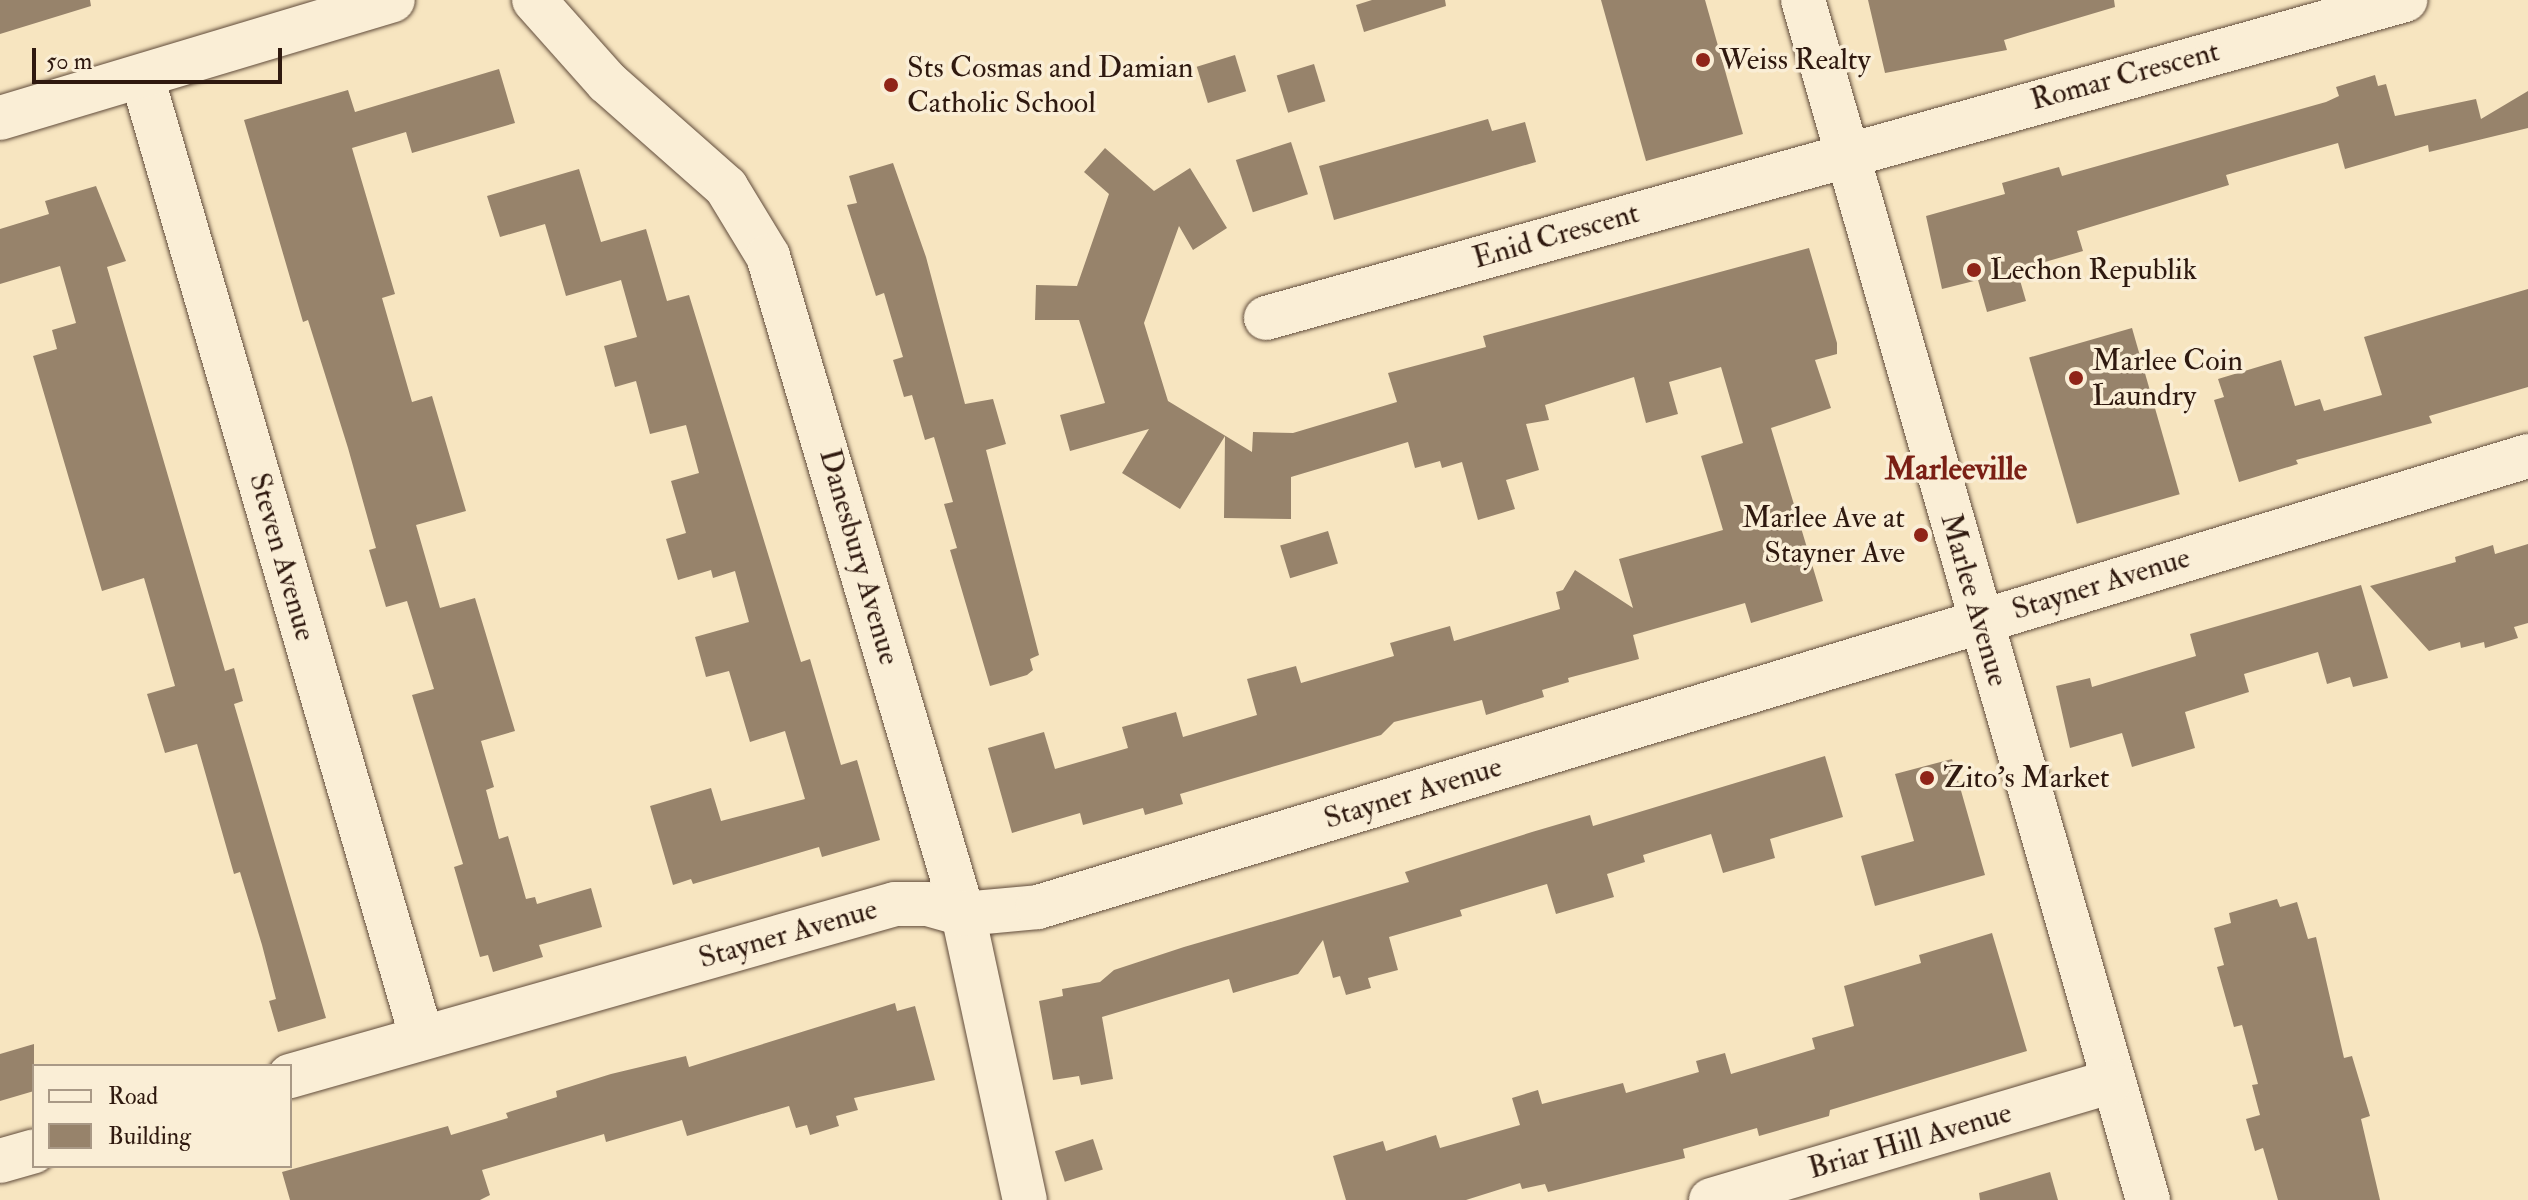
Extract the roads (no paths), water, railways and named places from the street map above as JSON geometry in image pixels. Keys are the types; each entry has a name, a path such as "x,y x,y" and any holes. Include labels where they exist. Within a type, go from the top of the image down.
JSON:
{"street":[{"path":"0,118 393,0"},
{"name":"Danesbury Avenue","path":"534,0 607,82 726,187 768,256 963,914 1025,1200"},
{"name":"Marlee Avenue","path":"1803,0 2110,1082 2148,1200"},
{"name":"Romar Crescent","path":"1845,153 2405,0"},
{"name":"Steven Avenue","path":"142,77 422,1038"},
{"name":"Enid Crescent","path":"1266,318 1845,153"},
{"name":"Stayner Avenue","path":"292,1075 895,904 928,904 963,914 1038,907 2528,456"},
{"name":"Briar Hill Avenue","path":"1711,1200 2110,1082"},
{"path":"0,1161 32,1152"}],"place":[{"name":"Weiss Realty","path":"1703,60"},
{"name":"Sts Cosmas and Damian Catholic School","path":"891,85"},
{"name":"Lechon Republik","path":"1974,270"},
{"name":"Marlee Coin Laundry","path":"2076,378"},
{"name":"Marlee Ave at Stayner Ave","path":"1921,535"},
{"name":"Zito's Market","path":"1927,778"}],"district":[{"name":"Marleeville","path":"1956,469"}]}
